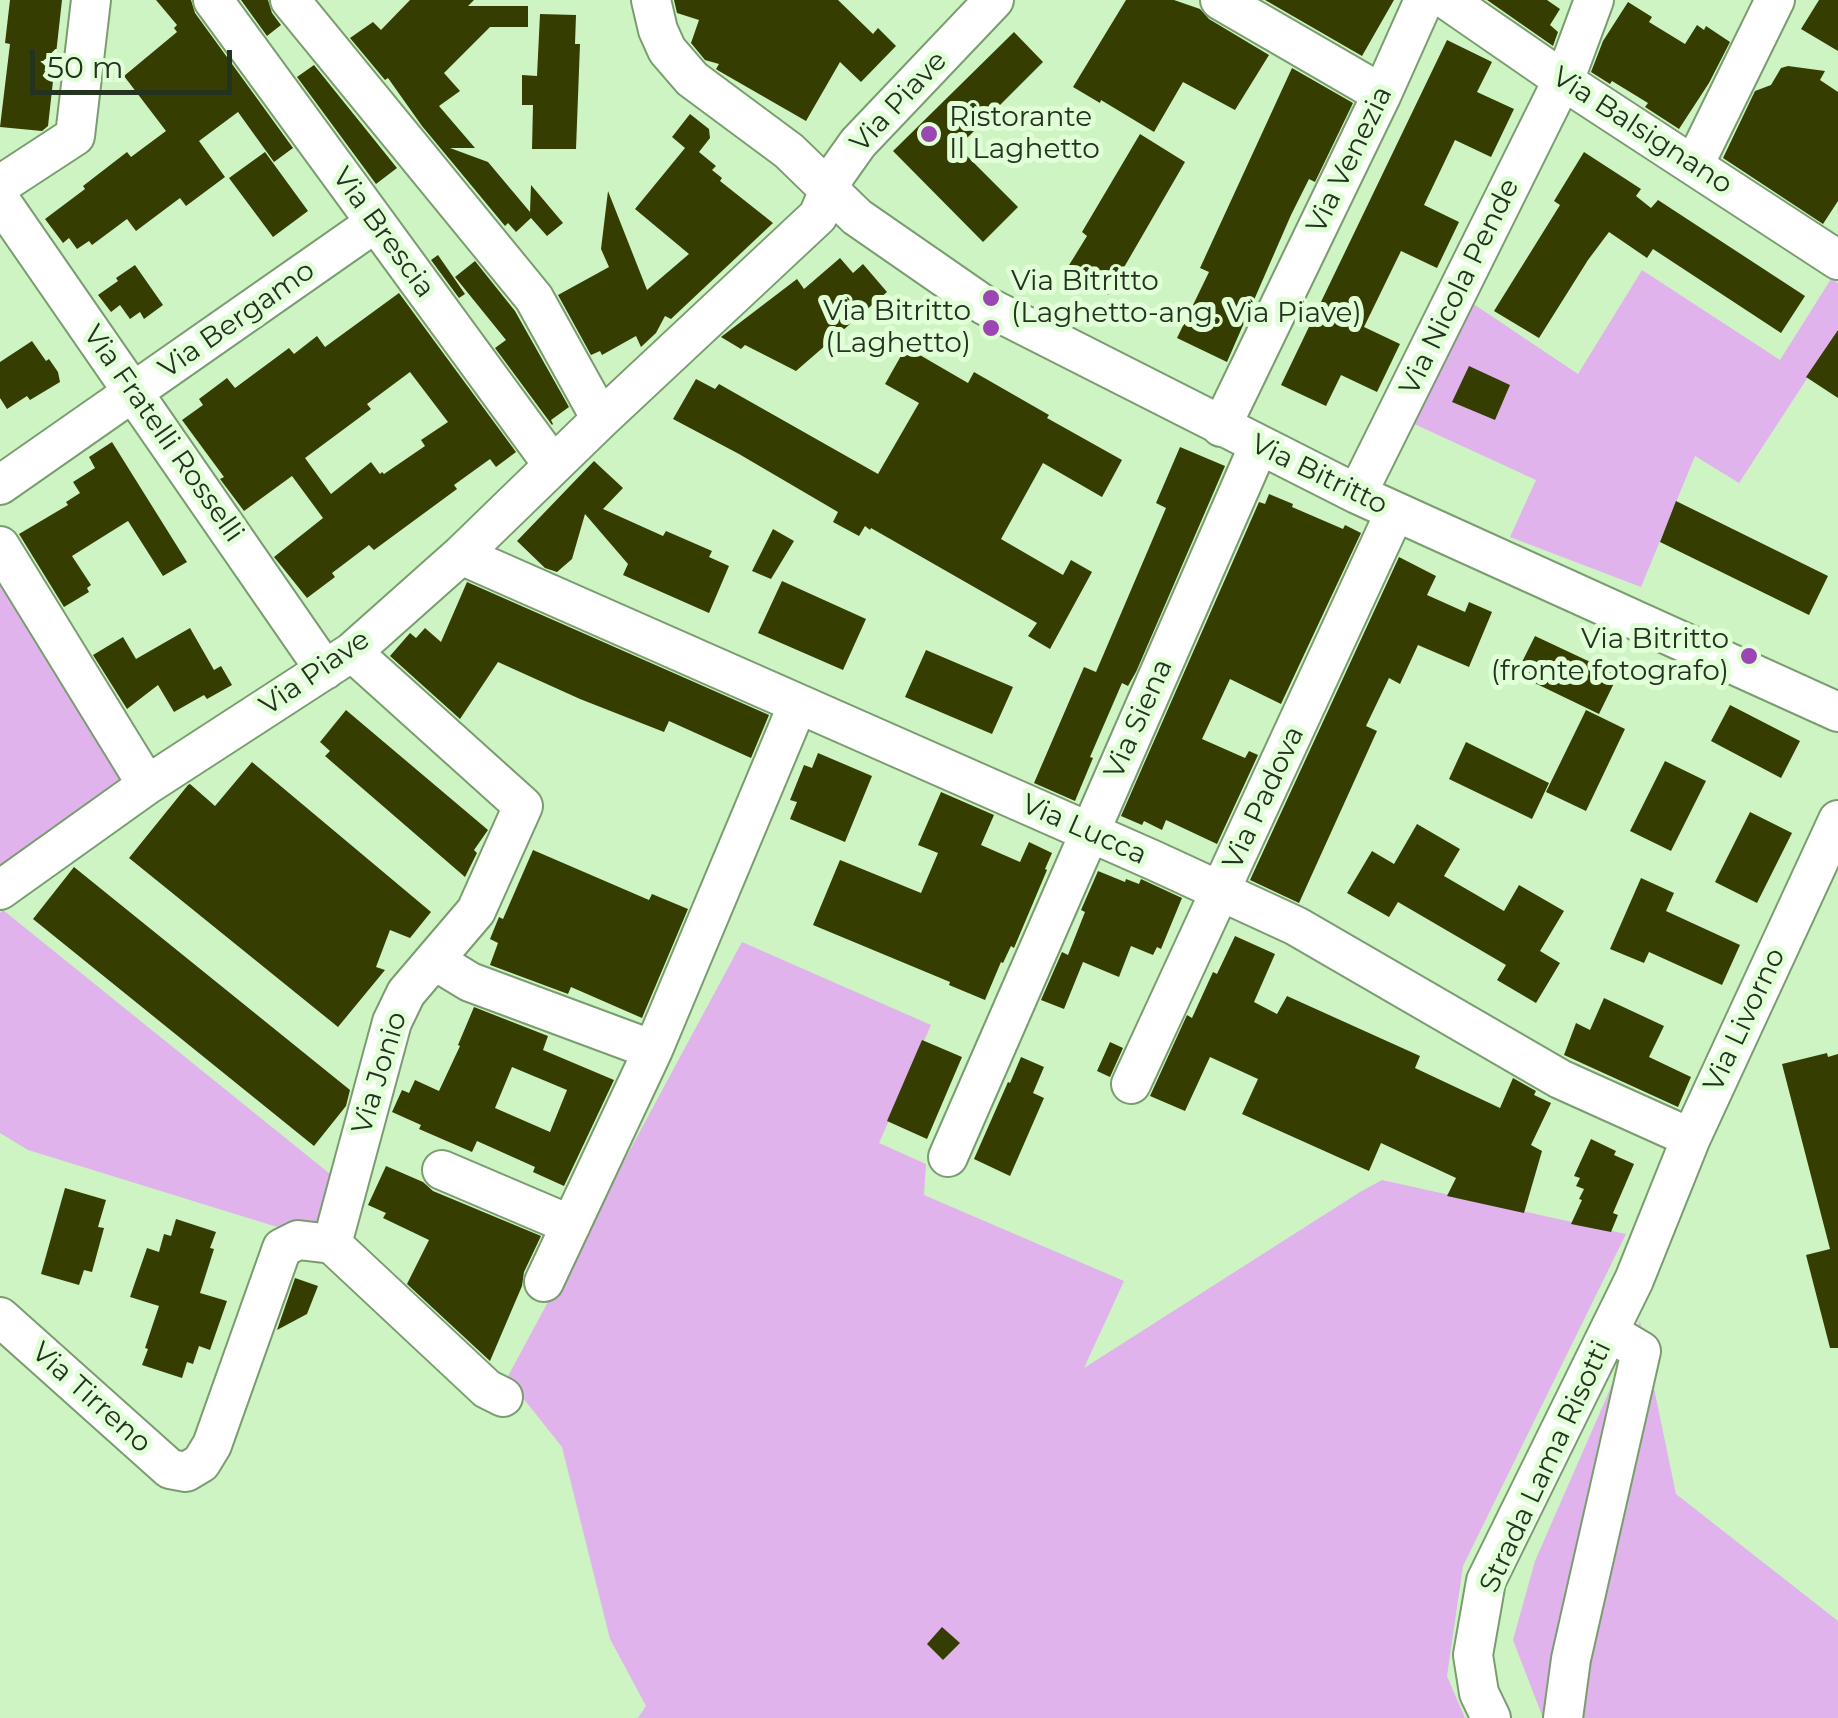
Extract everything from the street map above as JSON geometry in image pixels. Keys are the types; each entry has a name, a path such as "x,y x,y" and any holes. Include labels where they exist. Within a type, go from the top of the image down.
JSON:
{"street":[{"path":"0,185 75,136 91,0"},
{"name":"Via Brescia","path":"213,0 553,465"},
{"path":"290,0 534,298 600,418"},
{"name":"Via Bitritto","path":"652,0 658,30 680,67 789,151 857,217 984,305 1357,494 1838,712"},
{"name":"Via Piave","path":"0,890 147,786 338,661 461,555 600,418 818,216 836,174 858,144 994,0"},
{"name":"Via Venezia","path":"1221,427 1424,0"},
{"name":"Via Balsignano","path":"1447,0 1838,260"},
{"name":"Via Nicola Pende","path":"1357,494 1562,80 1594,0"},
{"path":"1694,165 1775,0"},
{"path":"1227,2 1382,94"},
{"name":"Via Fratelli Rosselli","path":"0,200 134,392 338,661"},
{"name":"Via Bergamo","path":"0,485 376,222"},
{"name":"Via Siena","path":"948,1157 1259,446"},
{"name":"Via Padova","path":"1132,1084 1395,512"},
{"path":"0,546 147,786"},
{"name":"Via Lucca","path":"461,555 1296,926 1560,1079 1691,1138"},
{"name":"Via Jonio","path":"332,1244 392,1022 406,994 476,911 523,806 338,661"},
{"path":"544,1282 653,1050 798,704"},
{"name":"Via Livorno","path":"1658,1222 1691,1138 1838,820"},
{"path":"438,958 470,982 653,1050"},
{"path":"442,1170 572,1225"},
{"name":"Strada Lama Risotti","path":"1492,1718 1480,1693 1473,1655 1486,1581 1634,1280 1658,1222"},
{"name":"Via Tirreno","path":"0,1317 170,1470 186,1472 201,1463 212,1445 282,1248 298,1240 332,1244"},
{"path":"332,1244 488,1390 503,1398"},
{"path":"1562,1718 1571,1659 1641,1351 1609,1332"}],"shaded area":[{"path":"1642,270 1780,360 1831,279 1838,283 1838,331 1739,483 1695,456 1641,587 1510,537 1536,480 1412,423 1472,303 1578,374"},
{"path":"0,569 128,777 0,866"},
{"path":"3,910 340,1182 329,1217 287,1230 28,1150 0,1133"},
{"path":"742,942 931,1025 879,1143 926,1164 924,1195 1124,1281 1084,1368 1382,1180 1626,1234 1463,1566 1447,1676 1465,1718 638,1718 646,1706 610,1639 562,1447 507,1378"},
{"path":"1640,1321 1676,1494 1838,1621 1838,1718 1543,1718 1513,1640 1535,1561"}],"building":[{"path":"10,0 62,0 48,126 42,131 0,127 10,44 5,43"},
{"path":"156,0 191,0 195,13 293,148 274,162 238,112 199,141 225,177 186,206 180,198 136,231 127,219 92,245 89,241 77,249 69,238 63,243 45,219 127,152 131,157 166,131 124,76 177,32 177,25"},
{"path":"241,0 268,0 281,25 267,36"},
{"path":"410,0 474,0 468,6 528,6 528,27 490,27 444,73 460,91 439,106 475,148 450,148 488,162 530,212 531,185 563,223 547,236 531,218 516,232 508,223 505,226 422,126 388,78 385,80 350,38 373,22 381,30"},
{"path":"674,0 838,0 873,34 878,28 896,46 861,82 840,62 806,121 719,71 719,64 705,60 691,43 699,20 677,13"},
{"path":"1126,0 1174,0 1200,9 1209,19 1269,55 1235,110 1183,82 1154,132 1073,87"},
{"path":"1265,0 1394,0 1362,56"},
{"path":"1487,0 1547,0 1560,9 1550,25 1558,32 1553,46"},
{"path":"1819,0 1838,0 1838,51 1801,29"},
{"path":"1628,2 1652,17 1649,22 1685,44 1697,25 1704,30 1706,26 1730,42 1679,129 1645,107 1648,103 1591,72 1603,41"},
{"path":"540,14 576,15 575,44 580,44 576,149 532,149 533,105 522,105 522,75 537,76"},
{"path":"1014,32 1043,62 958,147 1018,207 983,242 893,151"},
{"path":"1447,40 1492,62 1477,92 1514,109 1491,157 1455,140 1424,205 1459,222 1437,268 1401,251 1364,327 1400,344 1377,392 1341,375 1326,406 1281,385"},
{"path":"314,65 397,168 376,184 297,77"},
{"path":"1292,68 1353,103 1315,182 1309,179 1291,215 1227,362 1177,338 1209,272 1200,268"},
{"path":"1781,68 1825,71 1820,80 1838,92 1838,201 1823,224 1723,158 1755,91 1771,85"},
{"path":"690,114 709,129 710,138 699,152 716,166 712,170 722,178 720,181 773,223 671,319 665,316 656,333 641,347 636,336 602,355 600,351 591,355 558,295 609,267 601,249 608,191 647,290 689,254 635,209 685,148 672,137"},
{"path":"1140,134 1185,162 1108,295 1066,270 1087,236 1082,232"},
{"path":"265,152 308,211 273,237 229,178"},
{"path":"1584,152 1641,189 1636,196 1651,208 1658,200 1805,296 1781,333 1653,249 1647,258 1609,232 1539,338 1494,311 1560,205 1554,201"},
{"path":"438,255 465,294 459,298 431,260"},
{"path":"840,258 853,273 863,264 887,292 796,371 721,337 797,279 804,289"},
{"path":"475,261 515,311 569,407 551,420 552,425 495,348 506,340 455,277"},
{"path":"135,265 163,305 144,319 140,312 130,319 120,305 111,312 98,295"},
{"path":"399,293 516,452 496,467 490,459 454,485 457,489 374,550 369,545 332,573 335,577 307,598 274,557 323,518 292,476 244,511 182,420 203,405 199,399 227,378 235,388 289,348 294,354 317,336 325,347","holes":["410,372 448,422 421,440 425,446 384,474 371,462 331,494 305,458 371,409 367,404"]},
{"path":"1838,330 1838,398 1806,377"},
{"path":"32,341 58,372 60,382 7,409 0,398 0,362"},
{"path":"906,347 968,383 974,372 1122,460 1102,497 1043,463 1001,539 1063,575 1071,560 1092,572 1050,649 1028,636 1037,623 871,528 865,526 859,536 833,522 838,512 673,419 696,379 715,389 719,384 878,474 919,403 885,384"},
{"path":"1469,366 1510,385 1495,420 1452,402"},
{"path":"112,442 187,562 163,576 128,521 72,556 91,585 87,588 89,592 64,607 19,534 68,505 66,502 80,493 73,482 95,468 89,457"},
{"path":"1180,447 1225,466 1136,672 1128,686 1122,683 1075,801 1034,783 1084,667 1096,672 1166,508 1156,503"},
{"path":"594,461 623,488 603,509 663,536 666,531 712,551 709,557 729,566 709,613 623,575 628,564 585,514 572,559 557,572 545,568 517,541"},
{"path":"1269,494 1343,529 1345,525 1361,533 1281,704 1230,679 1202,739 1245,758 1249,751 1258,755 1217,844 1166,820 1162,830 1144,821 1142,825 1121,816 1259,502 1265,504"},
{"path":"1676,501 1828,576 1809,615 1660,542"},
{"path":"773,529 794,541 771,579 752,571"},
{"path":"1399,557 1436,576 1427,595 1465,612 1469,602 1492,612 1469,667 1418,645 1400,684 1389,678 1366,726 1377,731 1299,903 1250,880"},
{"path":"782,581 866,619 843,670 758,633"},
{"path":"467,582 769,715 751,758 669,721 664,732 498,662 460,719 390,656 410,633 416,638 425,628 441,642"},
{"path":"190,628 214,670 221,666 232,685 174,712 158,685 127,709 93,655 123,637 136,659"},
{"path":"1535,636 1618,675 1599,714 1516,674"},
{"path":"926,650 1013,687 992,734 905,697"},
{"path":"1730,705 1800,741 1781,778 1711,741"},
{"path":"346,710 488,830 474,850 477,853 465,877 325,756 330,751 320,742"},
{"path":"1586,710 1625,729 1586,811 1546,792"},
{"path":"1466,742 1549,783 1532,819 1449,779"},
{"path":"818,753 872,776 845,842 790,819 797,802 790,800 804,765 812,768"},
{"path":"1665,761 1706,781 1671,851 1630,831"},
{"path":"252,762 431,912 410,938 390,930 376,967 385,970 338,1027 129,858 188,785 215,806"},
{"path":"941,792 994,815 981,845 1020,862 1029,842 1052,853 1014,948 1011,946 1001,962 985,1000 813,925 840,860 921,893 938,853 918,845"},
{"path":"1750,812 1792,833 1757,903 1715,882"},
{"path":"1417,824 1460,849 1444,876 1504,911 1519,885 1564,911 1540,951 1560,963 1536,1003 1497,980 1506,965 1398,902 1389,917 1347,893 1372,851 1394,864"},
{"path":"533,850 649,900 652,894 688,909 642,1018 571,987 568,994 490,965 498,943 490,939 499,917 503,919"},
{"path":"74,867 350,1090 346,1106 314,1146 33,919"},
{"path":"1098,871 1125,882 1126,879 1139,884 1141,879 1182,898 1161,949 1157,947 1153,955 1131,946 1119,977 1083,962 1064,1009 1041,1000 1062,952 1068,955"},
{"path":"1641,878 1674,893 1666,911 1740,945 1722,985 1649,952 1644,963 1610,949"},
{"path":"1235,936 1275,954 1254,1002 1277,1014 1287,996 1420,1056 1415,1068 1500,1108 1513,1078 1551,1103 1531,1145 1542,1151 1524,1213 1447,1196 1456,1178 1381,1143 1369,1171 1242,1114 1258,1079 1210,1057 1185,1111 1150,1096 1187,1015 1192,1018"},
{"path":"1604,998 1664,1026 1649,1057 1691,1077 1678,1107 1564,1055 1576,1023 1590,1030"},
{"path":"474,1007 548,1036 543,1050 614,1080 564,1186 533,1172 535,1167 477,1141 472,1152 419,1129 421,1125 392,1112 402,1090 409,1093 415,1080 439,1091","holes":["512,1067 567,1090 550,1132 495,1108"]},
{"path":"922,1040 962,1057 927,1139 887,1121"},
{"path":"1110,1042 1123,1048 1110,1077 1097,1071"},
{"path":"1827,1053 1828,1057 1838,1054 1838,1348 1830,1348 1806,1255 1830,1249 1782,1064"},
{"path":"1021,1057 1044,1067 1033,1093 1044,1098 1010,1176 974,1159"},
{"path":"1591,1139 1634,1164 1613,1213 1618,1215 1611,1232 1571,1224 1584,1189 1576,1186 1580,1178 1574,1176"},
{"path":"386,1166 423,1182 433,1191 541,1236 490,1361 407,1284 429,1240 383,1218 386,1213 368,1205"},
{"path":"65,1188 106,1200 98,1227 104,1228 92,1272 84,1270 79,1285 41,1274"},
{"path":"176,1219 216,1232 200,1293 227,1301 210,1350 199,1346 193,1364 187,1362 182,1378 142,1365 159,1306 130,1297 147,1248 159,1252 164,1234 171,1236"},
{"path":"295,1278 318,1286 307,1314 277,1330"},
{"path":"942,1627 960,1643 943,1660 927,1644"}],"place":[{"name":"Ristorante Il Laghetto","path":"929,134"},
{"name":"Via Bitritto (Laghetto-ang. Via Piave)","path":"991,298"},
{"name":"Via Bitritto (Laghetto)","path":"991,328"},
{"name":"Via Bitritto (fronte fotografo)","path":"1749,656"}]}
